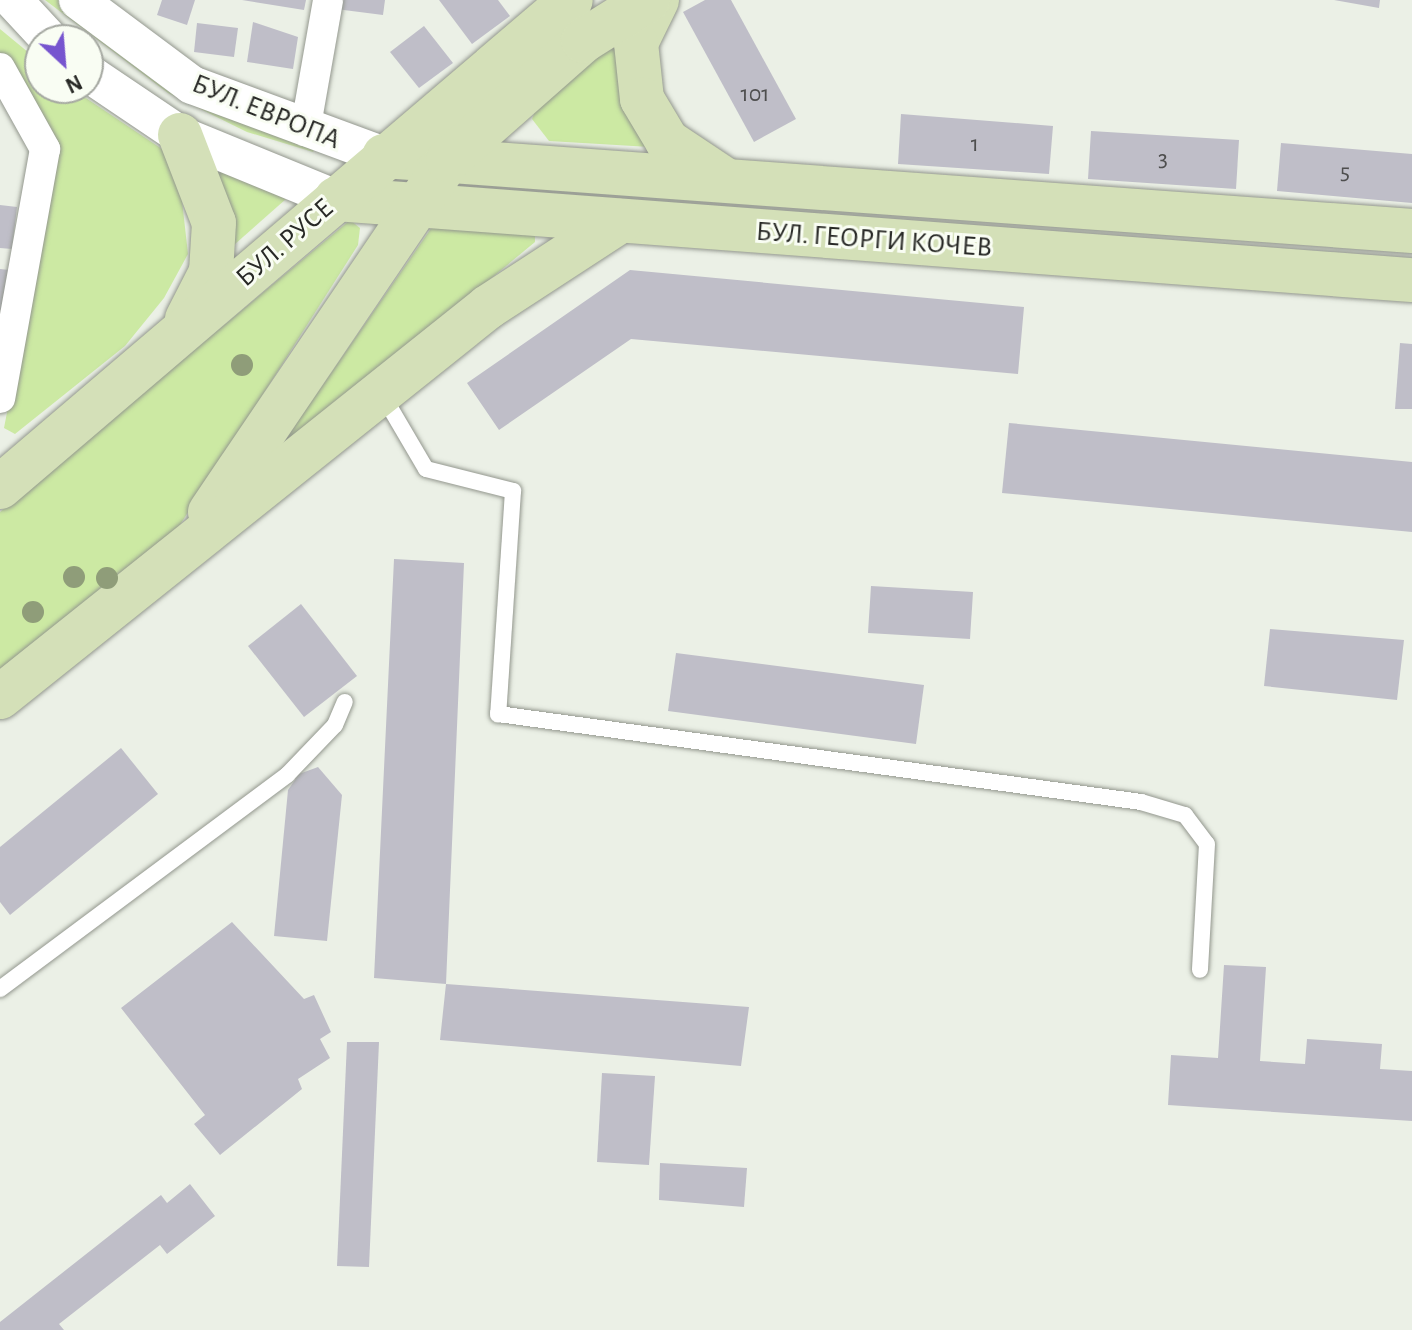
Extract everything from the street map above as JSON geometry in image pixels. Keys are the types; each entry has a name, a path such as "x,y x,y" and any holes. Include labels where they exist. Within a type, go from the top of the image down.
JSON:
{"main road":[{"name":"БУЛ. РУСЕ","path":"5,476 173,339 384,156 571,0"},
{"path":"171,560 224,493 412,207 448,160 583,41 648,0"},
{"path":"657,0 634,60 645,108 667,141 726,181"},
{"path":"173,339 202,296 214,251 201,179 180,135"},
{"name":"БУЛ. ГЕОРГИ КОЧЕВ","path":"384,156 1412,231"},
{"name":"БУЛ. ГЕОРГИ КОЧЕВ","path":"336,199 1412,280"},
{"path":"0,697 550,261 620,221"}],"street":[{"path":"13,0 35,24"},
{"name":"БУЛ. ЕВРОПА","path":"78,0 192,85 305,131 384,156"},
{"path":"305,131 328,0"},
{"path":"0,68 45,149 0,398"},
{"name":"БУЛ. ЕВРОПА","path":"104,84 180,135 336,199"}],"lane":[{"path":"381,393 426,469 513,491 498,714 1141,802 1185,815 1207,844 1200,970"},
{"path":"0,989 287,775 335,725 345,702"}],"green space":[{"path":"45,0 62,0 95,24 77,24"},
{"path":"0,29 24,49 24,99 0,54"},
{"path":"104,31 203,104 316,147 313,152 247,132 168,93 104,45"},
{"path":"615,38 650,147 549,141 532,119 539,101"},
{"path":"27,104 95,104 162,149 181,192 188,254 164,298 125,346 15,434 4,428 56,159"},
{"path":"212,165 286,199 234,245"},
{"path":"350,220 360,228 358,245 178,528 0,670 0,512"},
{"path":"432,227 535,235 535,242 291,444 284,441"}],"building":[{"path":"162,0 195,0 187,25 157,15"},
{"path":"242,0 306,0 304,10"},
{"path":"338,0 385,0 383,15 336,9"},
{"path":"439,0 498,0 510,16 472,44"},
{"path":"705,0 731,0 796,119 754,142 683,12"},
{"path":"1334,0 1380,0 1379,8"},
{"path":"253,22 298,37 293,69 247,62"},
{"path":"197,23 238,28 234,57 194,52"},
{"path":"424,26 453,63 419,88 390,52"},
{"path":"901,114 1053,126 1049,174 898,164"},
{"path":"1091,131 1239,140 1236,189 1088,179"},
{"path":"1281,143 1412,154 1412,203 1277,191"},
{"path":"0,205 17,207 12,249 0,248"},
{"path":"0,269 9,270 5,311 0,310"},
{"path":"630,270 1024,307 1018,374 631,339 499,430 467,383"},
{"path":"1400,343 1412,344 1412,409 1395,409"},
{"path":"1009,423 1412,462 1412,532 1002,493"},
{"path":"394,559 464,563 446,984 374,978"},
{"path":"871,586 973,592 970,639 868,633"},
{"path":"301,604 357,676 304,717 248,646"},
{"path":"1270,629 1404,640 1397,700 1264,686"},
{"path":"676,653 924,685 916,744 668,711"},
{"path":"121,748 158,794 10,915 0,902 0,847"},
{"path":"318,767 342,795 327,941 274,936 288,790 299,774"},
{"path":"232,922 304,999 314,995 331,1032 320,1039 330,1058 298,1079 302,1089 220,1155 194,1124 205,1115 121,1008"},
{"path":"1224,965 1266,967 1260,1061 1305,1064 1307,1039 1382,1044 1380,1069 1412,1071 1412,1121 1168,1105 1171,1055 1218,1058"},
{"path":"446,984 749,1007 741,1066 440,1040"},
{"path":"347,1042 379,1042 369,1267 337,1266"},
{"path":"602,1073 655,1076 649,1165 597,1162"},
{"path":"660,1163 747,1168 744,1207 659,1200"},
{"path":"190,1184 215,1216 167,1254 160,1245 59,1324 64,1330 0,1330 0,1322 161,1195 167,1203"}]}
